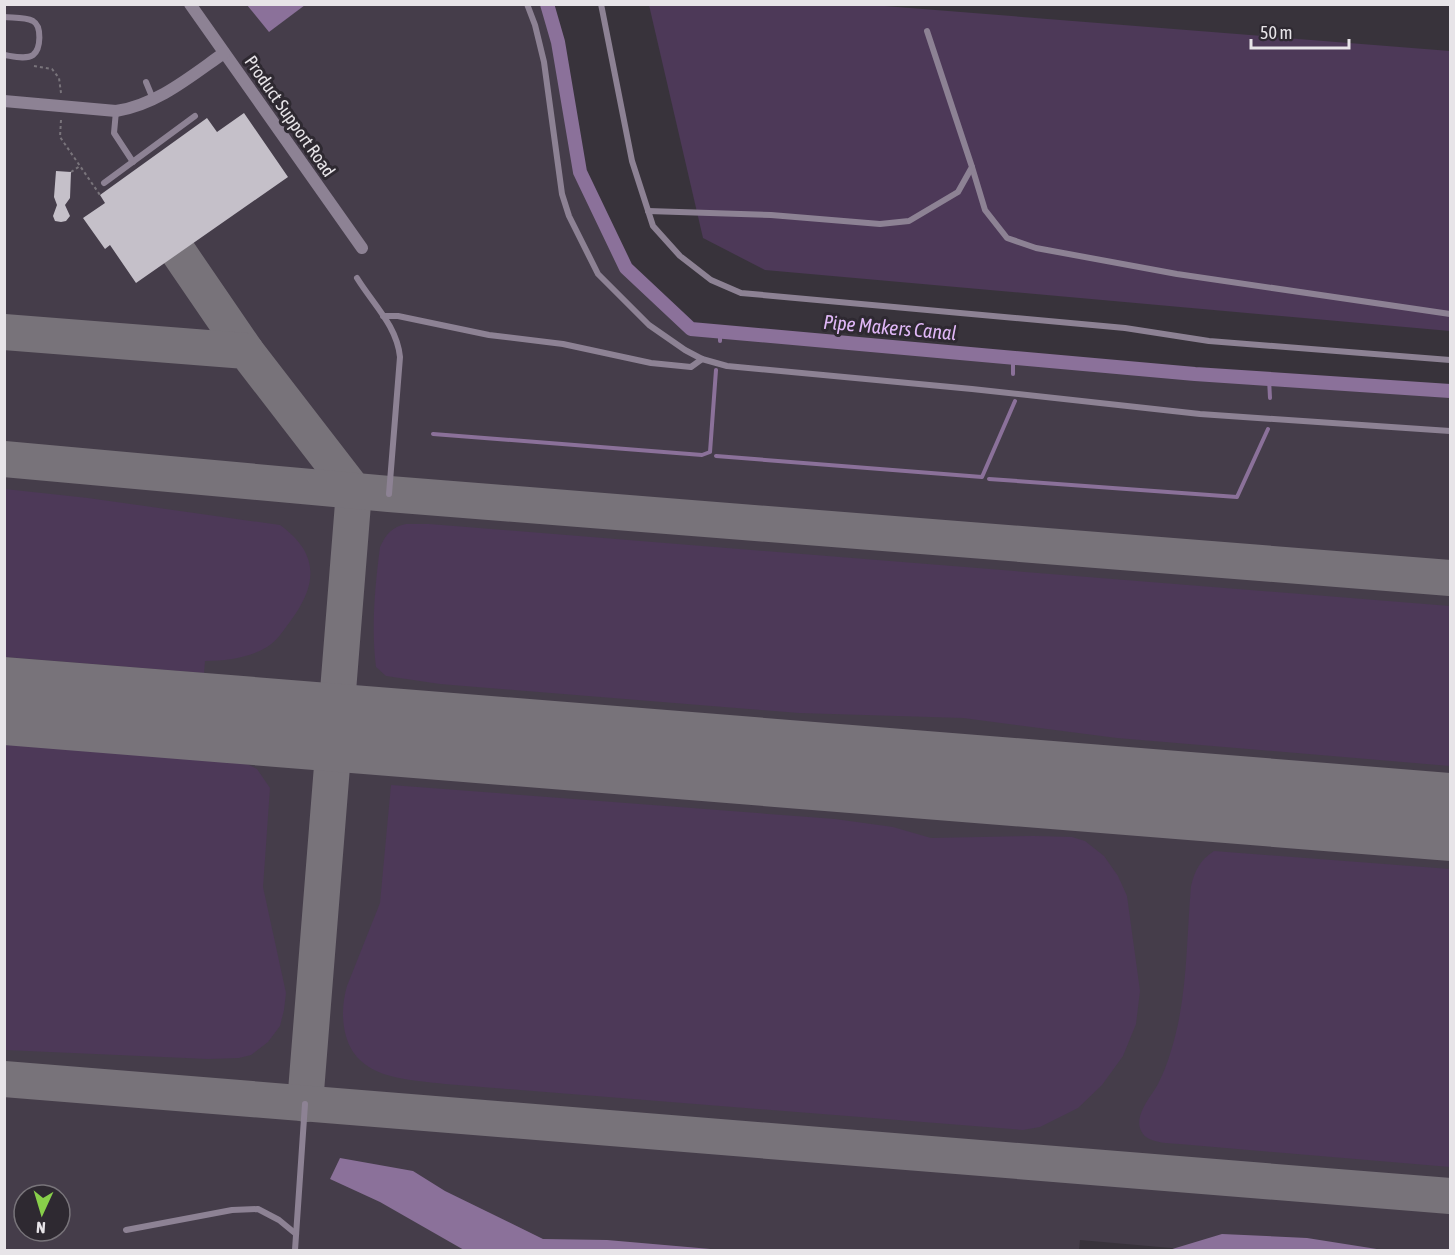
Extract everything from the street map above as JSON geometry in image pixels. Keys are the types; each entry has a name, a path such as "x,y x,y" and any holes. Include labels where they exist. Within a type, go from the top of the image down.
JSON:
{"street":[{"name":"Product Support Road","path":"190,4 362,248"},
{"path":"4,101 116,111 133,108 153,99 224,53"}],"lane":[{"path":"527,4 544,62 562,194 588,256 598,274 649,325 702,359 727,366 972,389 1200,414 1450,431"},
{"path":"601,4 632,161 653,226 680,256 711,280 741,293 1114,327 1209,340 1450,360"},
{"path":"4,17 32,20 37,25 39,33 37,50 33,55 28,57 4,55"},
{"path":"927,31 985,210 1007,238 1036,248 1177,274 1450,314"},
{"path":"146,82 153,99"},
{"path":"116,111 114,134 133,162"},
{"path":"104,183 195,116"},
{"path":"648,211 771,215 880,224 909,221 958,192 972,167"},
{"path":"357,278 392,327 399,343 400,357 389,494"},
{"path":"383,316 398,316 489,335 563,344 651,363 691,367 702,359"},
{"path":"295,1251 305,1104"},
{"path":"126,1230 232,1210 258,1209 279,1220 296,1234"}],"path":[{"path":"32,66 52,69 59,78 60,137 99,195"},
{"path":"71,172 80,166"}],"shaded area":[{"path":"5,5 547,5 558,42 580,172 626,268 691,329 1195,374 1450,391 1450,1250 1194,1250 1080,1240 1079,1250 5,1250"},
{"path":"247,5 305,5 269,32"},
{"path":"649,5 872,5 1450,51 1450,331 765,270 703,238"},
{"path":"5,489 88,498 280,525 293,536 308,559 310,571 305,596 299,609 271,645 245,656 205,661 204,673 5,657"},
{"path":"406,524 429,524 1450,606 1450,766 1117,738 963,718 799,713 440,684 386,676 376,667 374,637 375,592 380,547 390,532"},
{"path":"4,744 245,763 257,769 270,788 263,887 286,993 280,1026 268,1042 251,1055 239,1058 208,1059 5,1050"},
{"path":"391,785 835,819 893,827 931,838 1034,836 1072,837 1085,841 1104,856 1118,876 1127,896 1140,991 1136,1024 1123,1056 1102,1085 1078,1108 1040,1127 1023,1130 445,1084 382,1073 368,1067 357,1057 349,1044 343,1012 347,986 380,903"},
{"path":"1214,851 1450,869 1450,1167 1165,1143 1147,1138 1143,1134 1139,1121 1165,1069 1180,1013 1191,886 1199,866"},
{"path":"340,1158 413,1171 445,1191 543,1239 607,1240 722,1250 464,1250 380,1202 330,1179"},
{"path":"1222,1234 1307,1238 1383,1250 1169,1250"}],"building":[{"path":"244,113 288,177 136,283 110,245 105,249 83,218 105,203 100,195 207,118 217,132"},
{"path":"56,171 71,172 70,198 65,205 70,216 66,221 61,222 55,221 53,216 57,205 54,197"}],"waterway":[{"name":"Pipe Makers Canal","path":"547,4 558,42 580,172 626,268 691,329 1195,374 1450,391"},
{"path":"720,332 720,341"},
{"path":"1013,358 1013,374"},
{"path":"433,434 702,455 710,452 716,370"},
{"path":"1269,379 1270,398"},
{"path":"716,456 982,477 1015,401"},
{"path":"989,479 1237,497 1268,429"}],"taxiway":[{"path":"179,253 246,351"},
{"path":"4,332 246,351 354,491 305,1104"},
{"path":"4,459 389,494 1450,578"},
{"path":"4,1079 1450,1196"}],"runway":[{"path":"4,701 1450,817"}]}
